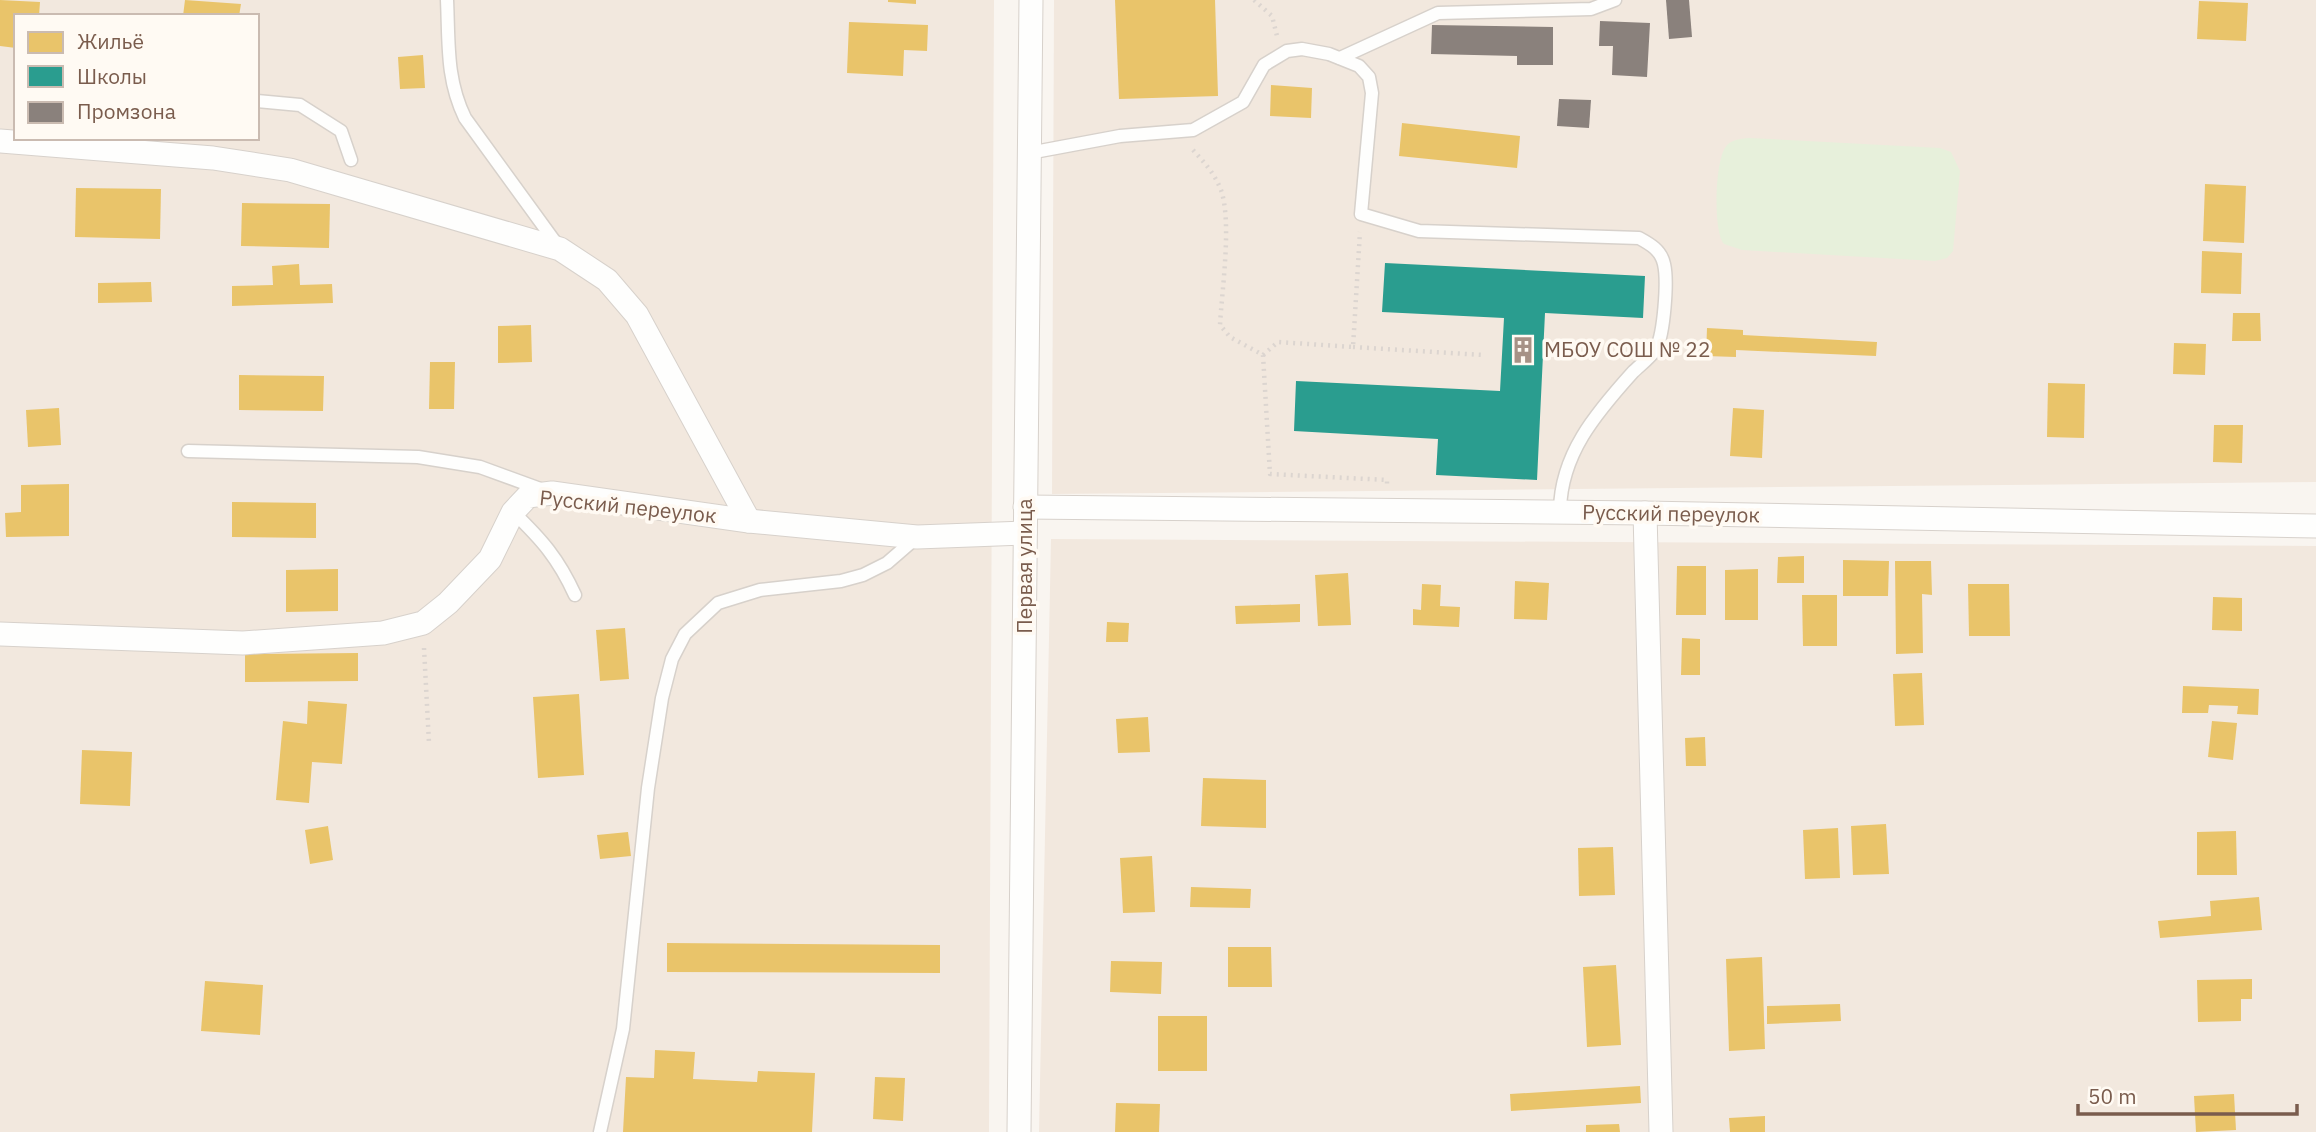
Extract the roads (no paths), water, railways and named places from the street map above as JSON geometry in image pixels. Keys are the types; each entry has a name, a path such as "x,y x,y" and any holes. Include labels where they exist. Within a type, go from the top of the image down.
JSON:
{"street":[{"name":"Первая улица","path":"1019,1132 1031,0"},
{"path":"0,141 213,158 290,170 560,249 607,280 637,314 748,521"},
{"name":"Русский переулок","path":"0,634 243,643 383,633 423,623 448,603 490,559 513,512 528,496 552,493 748,521 917,537 1025,533"},
{"name":"Русский переулок","path":"1026,507 1645,513 2316,526"},
{"path":"1645,513 1661,1132"}],"lane":[{"path":"447,0 451,85 456,100 465,118 560,249"},
{"path":"1340,58 1438,13 1591,9 1615,0"},
{"path":"1029,153 1119,136 1179,134 1193,130 1243,102 1265,65 1282,54 1302,50 1340,58 1359,66 1369,77 1372,93 1361,214 1419,231 1639,238 1656,247 1664,263 1662,331 1655,350 1591,423 1572,455 1560,486 1560,512"},
{"path":"259,101 300,105 341,131 348,142 351,160"},
{"path":"188,451 418,457 480,467 552,493"},
{"path":"513,512 554,554 575,595"},
{"path":"600,1132 620,1052 648,788 662,698 672,659 685,634 718,603 760,590 841,581 863,575 887,563 917,537"}],"place":[{"name":"МБОУ СОШ № 22","path":"1523,350"}]}
